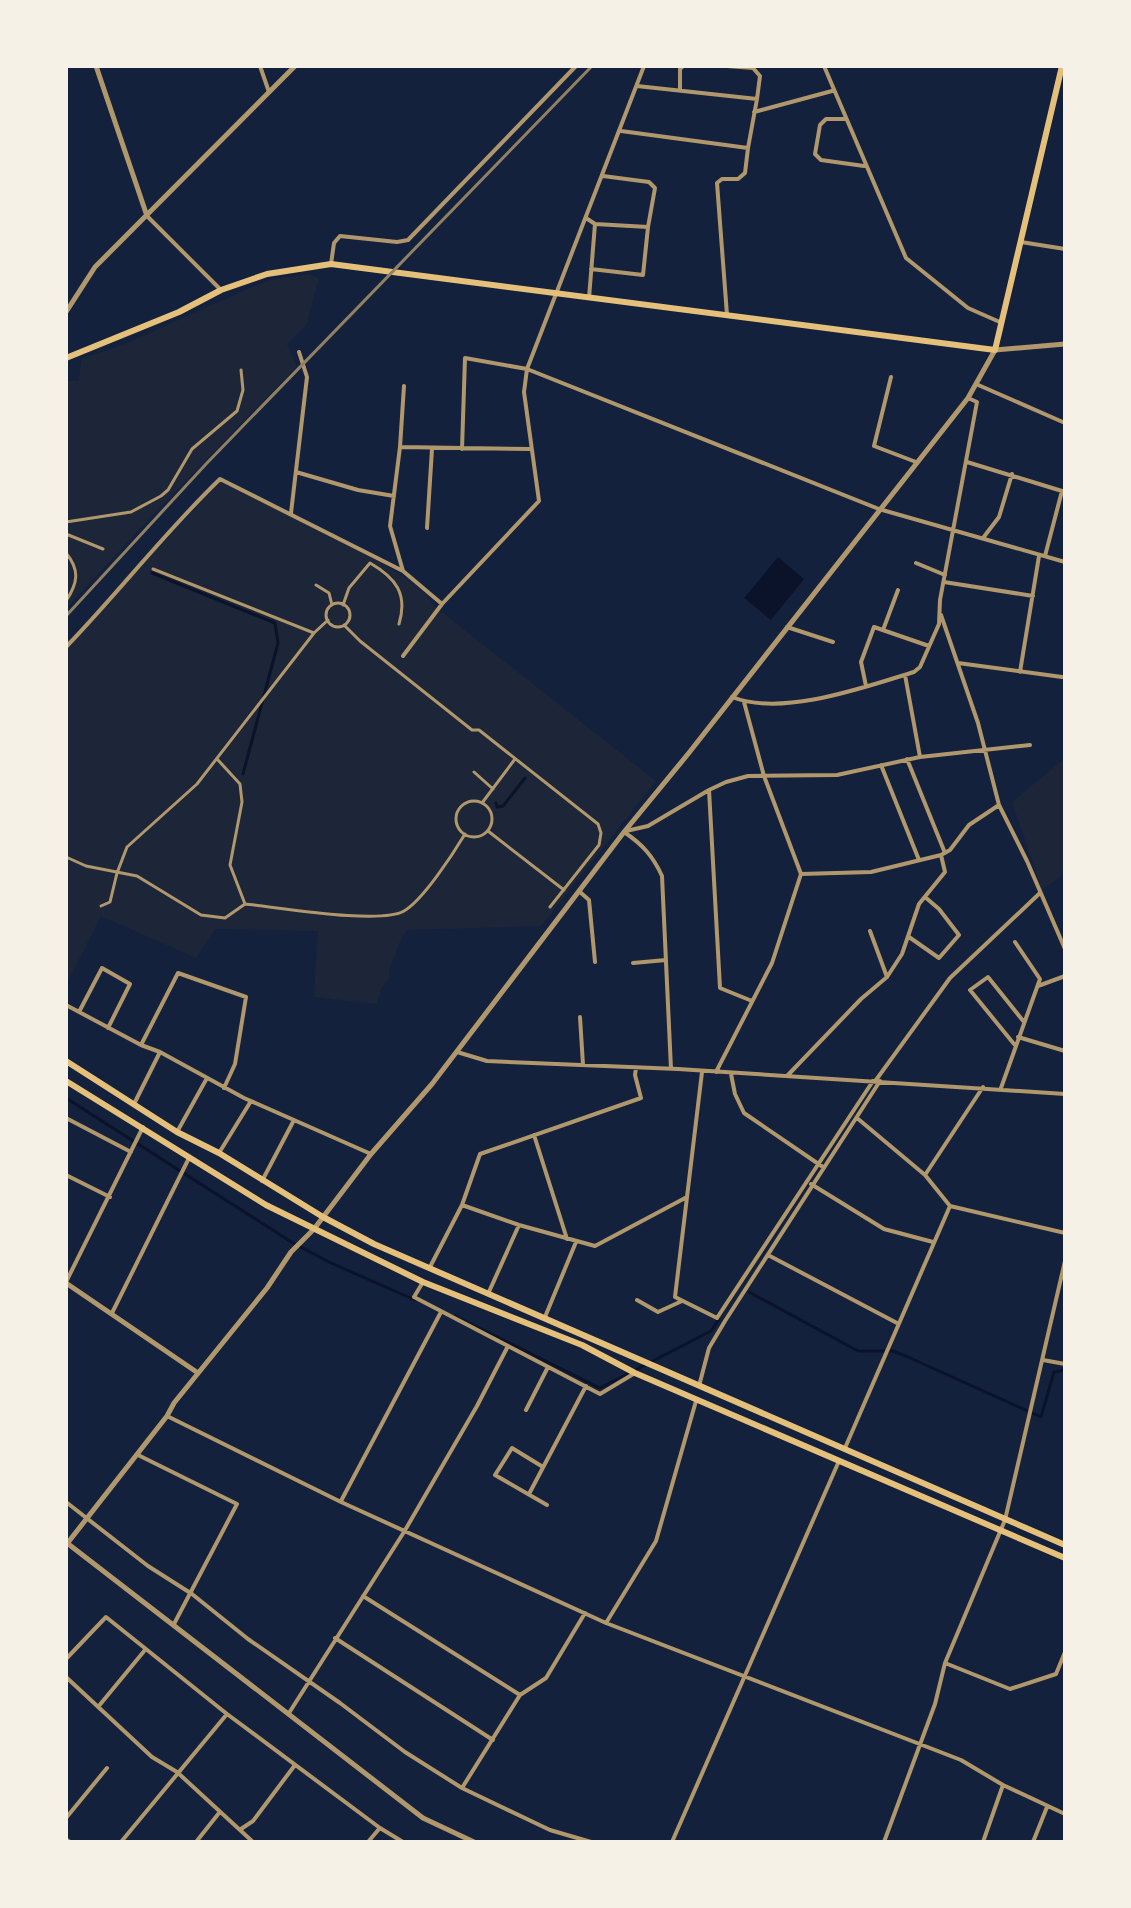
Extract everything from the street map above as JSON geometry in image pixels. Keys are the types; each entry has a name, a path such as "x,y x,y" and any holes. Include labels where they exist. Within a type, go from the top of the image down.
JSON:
{"main road":[{"path":"66,358 179,312 221,290 267,274 331,264 995,350 1062,66"},
{"path":"66,1061 177,1132 219,1153 323,1217 374,1244 1065,1545"},
{"path":"66,1081 266,1205 423,1282 582,1345 635,1373 1065,1558"}],"street":[{"path":"96,66 147,216 221,290"},
{"path":"260,66 269,92"},
{"path":"66,312 95,267 295,66"},
{"path":"331,264 334,243 340,236 397,242 408,240 576,66"},
{"path":"403,656 442,604 539,501 524,392 527,369 644,66"},
{"path":"680,90 680,69 683,66"},
{"path":"727,66 753,68 760,76 745,173 738,179 722,179 717,183 727,316"},
{"path":"824,66 864,166 906,258 968,308 1002,323"},
{"path":"637,86 757,99"},
{"path":"754,112 832,91"},
{"path":"844,119 826,119 820,125 815,154 821,160 864,166"},
{"path":"621,131 748,148"},
{"path":"591,269 643,275 655,188 649,182 603,176"},
{"path":"586,218 595,224 648,227"},
{"path":"589,298 595,224"},
{"path":"1021,242 1065,249"},
{"path":"474,1842 423,1818 66,1543 138,1455 174,1403 267,1288 291,1252 314,1229 371,1154 457,1052 624,832 968,398 995,350 1065,344"},
{"path":"291,513 307,377 299,352"},
{"path":"462,449 465,358 527,369 879,509 1065,562"},
{"path":"66,522 131,512 168,490 192,449 240,407 243,390 241,370"},
{"path":"891,377 874,446 916,462"},
{"path":"976,384 1065,423"},
{"path":"403,571 390,526 404,386"},
{"path":"732,697 744,702 814,701 905,675 920,667 939,624 977,402 968,398"},
{"path":"400,447 531,449"},
{"path":"427,528 432,449"},
{"path":"967,462 1062,491 1042,555 1020,672"},
{"path":"295,471 358,490 394,496"},
{"path":"983,538 999,517 1012,474"},
{"path":"66,647 107,605 147,555 220,479 403,571 442,604"},
{"path":"66,534 103,549"},
{"path":"66,553 77,575 66,601"},
{"path":"343,605 349,588 370,563 387,573 399,587 403,601 399,624"},
{"path":"916,563 945,575"},
{"path":"153,569 314,633"},
{"path":"944,582 1033,596"},
{"path":"316,585 329,593 332,605"},
{"path":"883,630 898,590"},
{"path":"332,605 343,605"},
{"path":"332,605 327,611 328,620 335,626 344,625"},
{"path":"343,605 350,614 344,625"},
{"path":"940,613 985,748 999,805 1065,949"},
{"path":"101,906 110,902 127,847 197,784 314,633 328,620"},
{"path":"344,625 472,730 479,730 600,828 599,845 550,907"},
{"path":"787,627 833,642"},
{"path":"866,686 861,662 874,627 929,646"},
{"path":"958,663 1062,677"},
{"path":"905,675 920,757"},
{"path":"716,1072 772,963 801,874 764,776 744,702"},
{"path":"624,832 648,826 709,790 748,776 837,775 907,759 1030,745"},
{"path":"217,759 240,784 242,802 230,865 245,904"},
{"path":"482,803 515,759"},
{"path":"787,1076 861,999 887,977 909,937 913,918 945,872 943,854 907,759"},
{"path":"881,765 919,860"},
{"path":"474,772 493,789"},
{"path":"709,790 720,988 752,1001"},
{"path":"470,801 482,803 491,818 487,830 478,836 465,834 456,822 458,811 470,801"},
{"path":"801,874 871,872 943,854 969,825 999,805"},
{"path":"487,830 564,890"},
{"path":"624,832 653,856 662,876 671,1069"},
{"path":"66,857 86,866 137,876 201,915 225,918 245,904 362,916 400,913 421,894 465,834"},
{"path":"580,892 589,900 595,962"},
{"path":"717,1318 816,1163 950,978 1040,893"},
{"path":"909,937 939,958 959,935 939,909 925,897"},
{"path":"870,931 887,977"},
{"path":"1001,1088 1040,979 1015,942"},
{"path":"633,963 666,960"},
{"path":"79,1012 102,968 130,984 108,1028"},
{"path":"141,1045 178,973 246,997 235,1064 224,1088"},
{"path":"1038,986 1065,976"},
{"path":"1015,1045 970,990 988,977 1024,1022"},
{"path":"66,1005 224,1088 371,1154"},
{"path":"580,1017 583,1065"},
{"path":"1018,1037 1065,1051"},
{"path":"134,1104 160,1052"},
{"path":"457,1052 487,1061 730,1072 1065,1094"},
{"path":"430,1267 462,1205 480,1154 641,1098 636,1068"},
{"path":"702,1072 675,1297 725,1321"},
{"path":"730,1072 744,1113 823,1167"},
{"path":"177,1132 207,1078"},
{"path":"699,1386 709,1348 811,1184 857,1118 876,1081"},
{"path":"925,1175 983,1087"},
{"path":"219,1153 251,1101"},
{"path":"66,1118 131,1152"},
{"path":"857,1118 925,1175 950,1206 1065,1233"},
{"path":"262,1181 294,1120"},
{"path":"143,1127 66,1283 198,1373"},
{"path":"534,1135 567,1239"},
{"path":"112,1313 189,1158"},
{"path":"66,1175 110,1197"},
{"path":"811,1184 884,1229 933,1242"},
{"path":"462,1205 595,1246 687,1197"},
{"path":"845,1448 950,1206"},
{"path":"488,1294 519,1225"},
{"path":"545,1319 576,1242"},
{"path":"768,1255 898,1323"},
{"path":"884,1842 935,1704 945,1663 1005,1520 1065,1261"},
{"path":"423,1282 414,1297 600,1394 635,1373"},
{"path":"637,1300 658,1312 682,1301"},
{"path":"341,1502 441,1312"},
{"path":"289,1713 404,1532 508,1346"},
{"path":"1043,1360 1065,1364"},
{"path":"526,1410 548,1367"},
{"path":"529,1494 586,1386"},
{"path":"606,1623 656,1541 696,1399"},
{"path":"167,1416 404,1532 606,1623 961,1760 1003,1785 1065,1814"},
{"path":"543,1467 512,1448 495,1475 547,1505"},
{"path":"138,1455 237,1504 174,1624"},
{"path":"672,1842 839,1461"},
{"path":"66,1502 148,1566 192,1594 248,1639 405,1752 462,1788 550,1830 591,1842"},
{"path":"362,1596 520,1695"},
{"path":"462,1788 520,1695 546,1678 585,1613"},
{"path":"66,1659 106,1617 227,1714 403,1842"},
{"path":"335,1638 493,1740"},
{"path":"98,1707 145,1650"},
{"path":"945,1663 1010,1689 1056,1674 1065,1652"},
{"path":"1058,1669 1065,1672"},
{"path":"66,1677 152,1757 177,1772 253,1842"},
{"path":"121,1842 227,1714"},
{"path":"241,1829 253,1821 295,1765"},
{"path":"66,1818 107,1768"},
{"path":"983,1842 1003,1785"},
{"path":"1033,1842 1047,1807"},
{"path":"196,1842 220,1812"},
{"path":"368,1842 380,1828"}],"shaded area":[{"path":"308,274 319,278 306,326 287,344 297,366 66,609 66,381 79,381 81,359 122,345 271,280"},
{"path":"220,481 337,538 401,575 423,592 434,606 656,781 541,926 407,930 377,1004 314,997 318,931 215,929 196,958 101,916 66,985 66,649"},
{"path":"778,557 804,579 771,620 744,598"},
{"path":"1065,758 1065,873 1042,890 1012,802"}],"waterway":[{"path":"152,573 275,623 278,643 243,774"},
{"path":"496,803 497,807 503,806 525,778"},
{"path":"66,1098 293,1243 415,1300"},
{"path":"749,1292 858,1351 893,1351 1041,1417 1054,1372 1065,1370"},
{"path":"455,1316 600,1388 711,1331 719,1319"}],"railway":[{"path":"66,616 206,464 592,66"}]}
